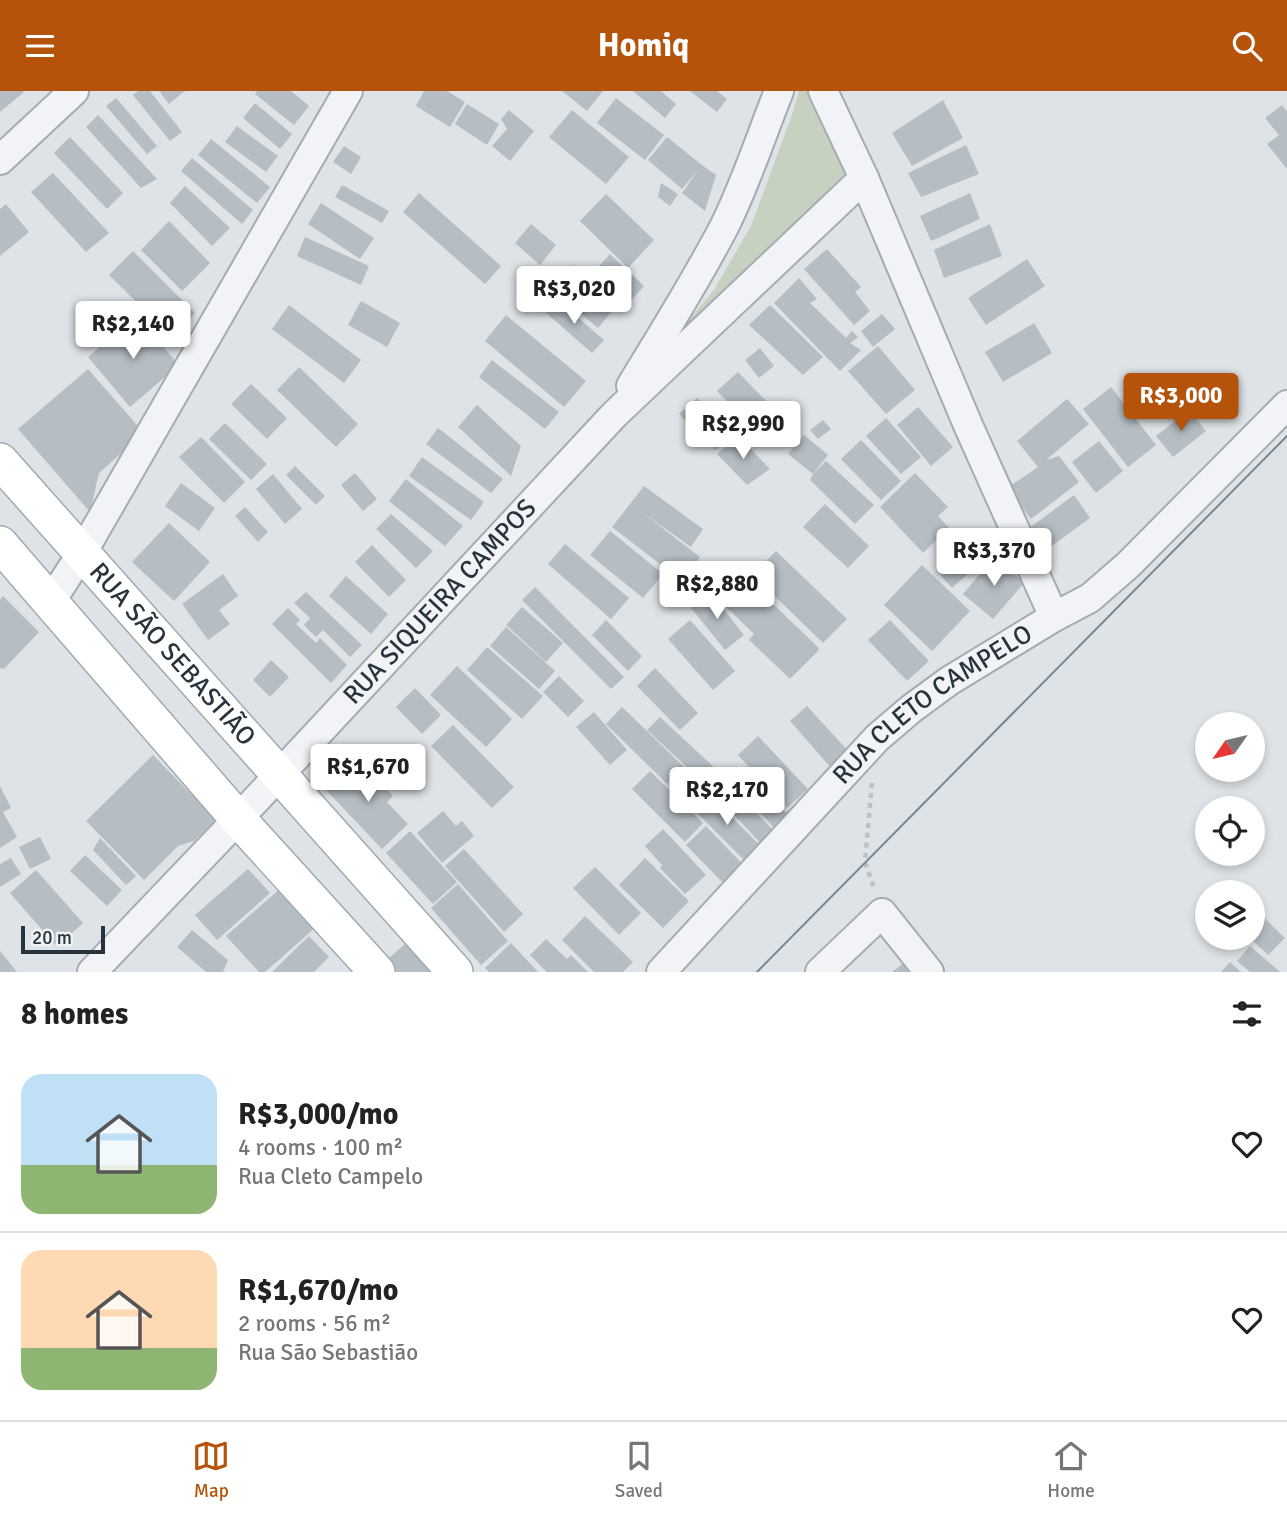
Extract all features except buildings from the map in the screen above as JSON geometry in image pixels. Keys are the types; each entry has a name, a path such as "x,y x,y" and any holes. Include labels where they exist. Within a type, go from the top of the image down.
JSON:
{"main road":[{"name":"RUA SÃO SEBASTIÃO","path":"0,461 455,972"},
{"name":"RUA SÃO SEBASTIÃO","path":"0,544 238,819 377,972"}],"street":[{"path":"0,160 74,91"},
{"path":"51,601 82,553 348,91"},
{"name":"RUA SIQUEIRA CAMPOS","path":"614,415 725,226 779,91"},
{"path":"823,91 864,178 968,425 1054,617"},
{"name":"RUA SIQUEIRA CAMPOS","path":"92,972 614,415 864,178"},
{"name":"RUA CLETO CAMPELO","path":"661,972 877,738 949,681 1090,598 1128,565 1287,405"},
{"path":"820,972 882,912 929,972"}],"path":[{"path":"877,738 865,862 882,912"}],"green space":[{"path":"799,91 819,91 849,172 645,372 714,290 751,226"}],"tram line":[{"path":"757,972 1287,436"}]}
